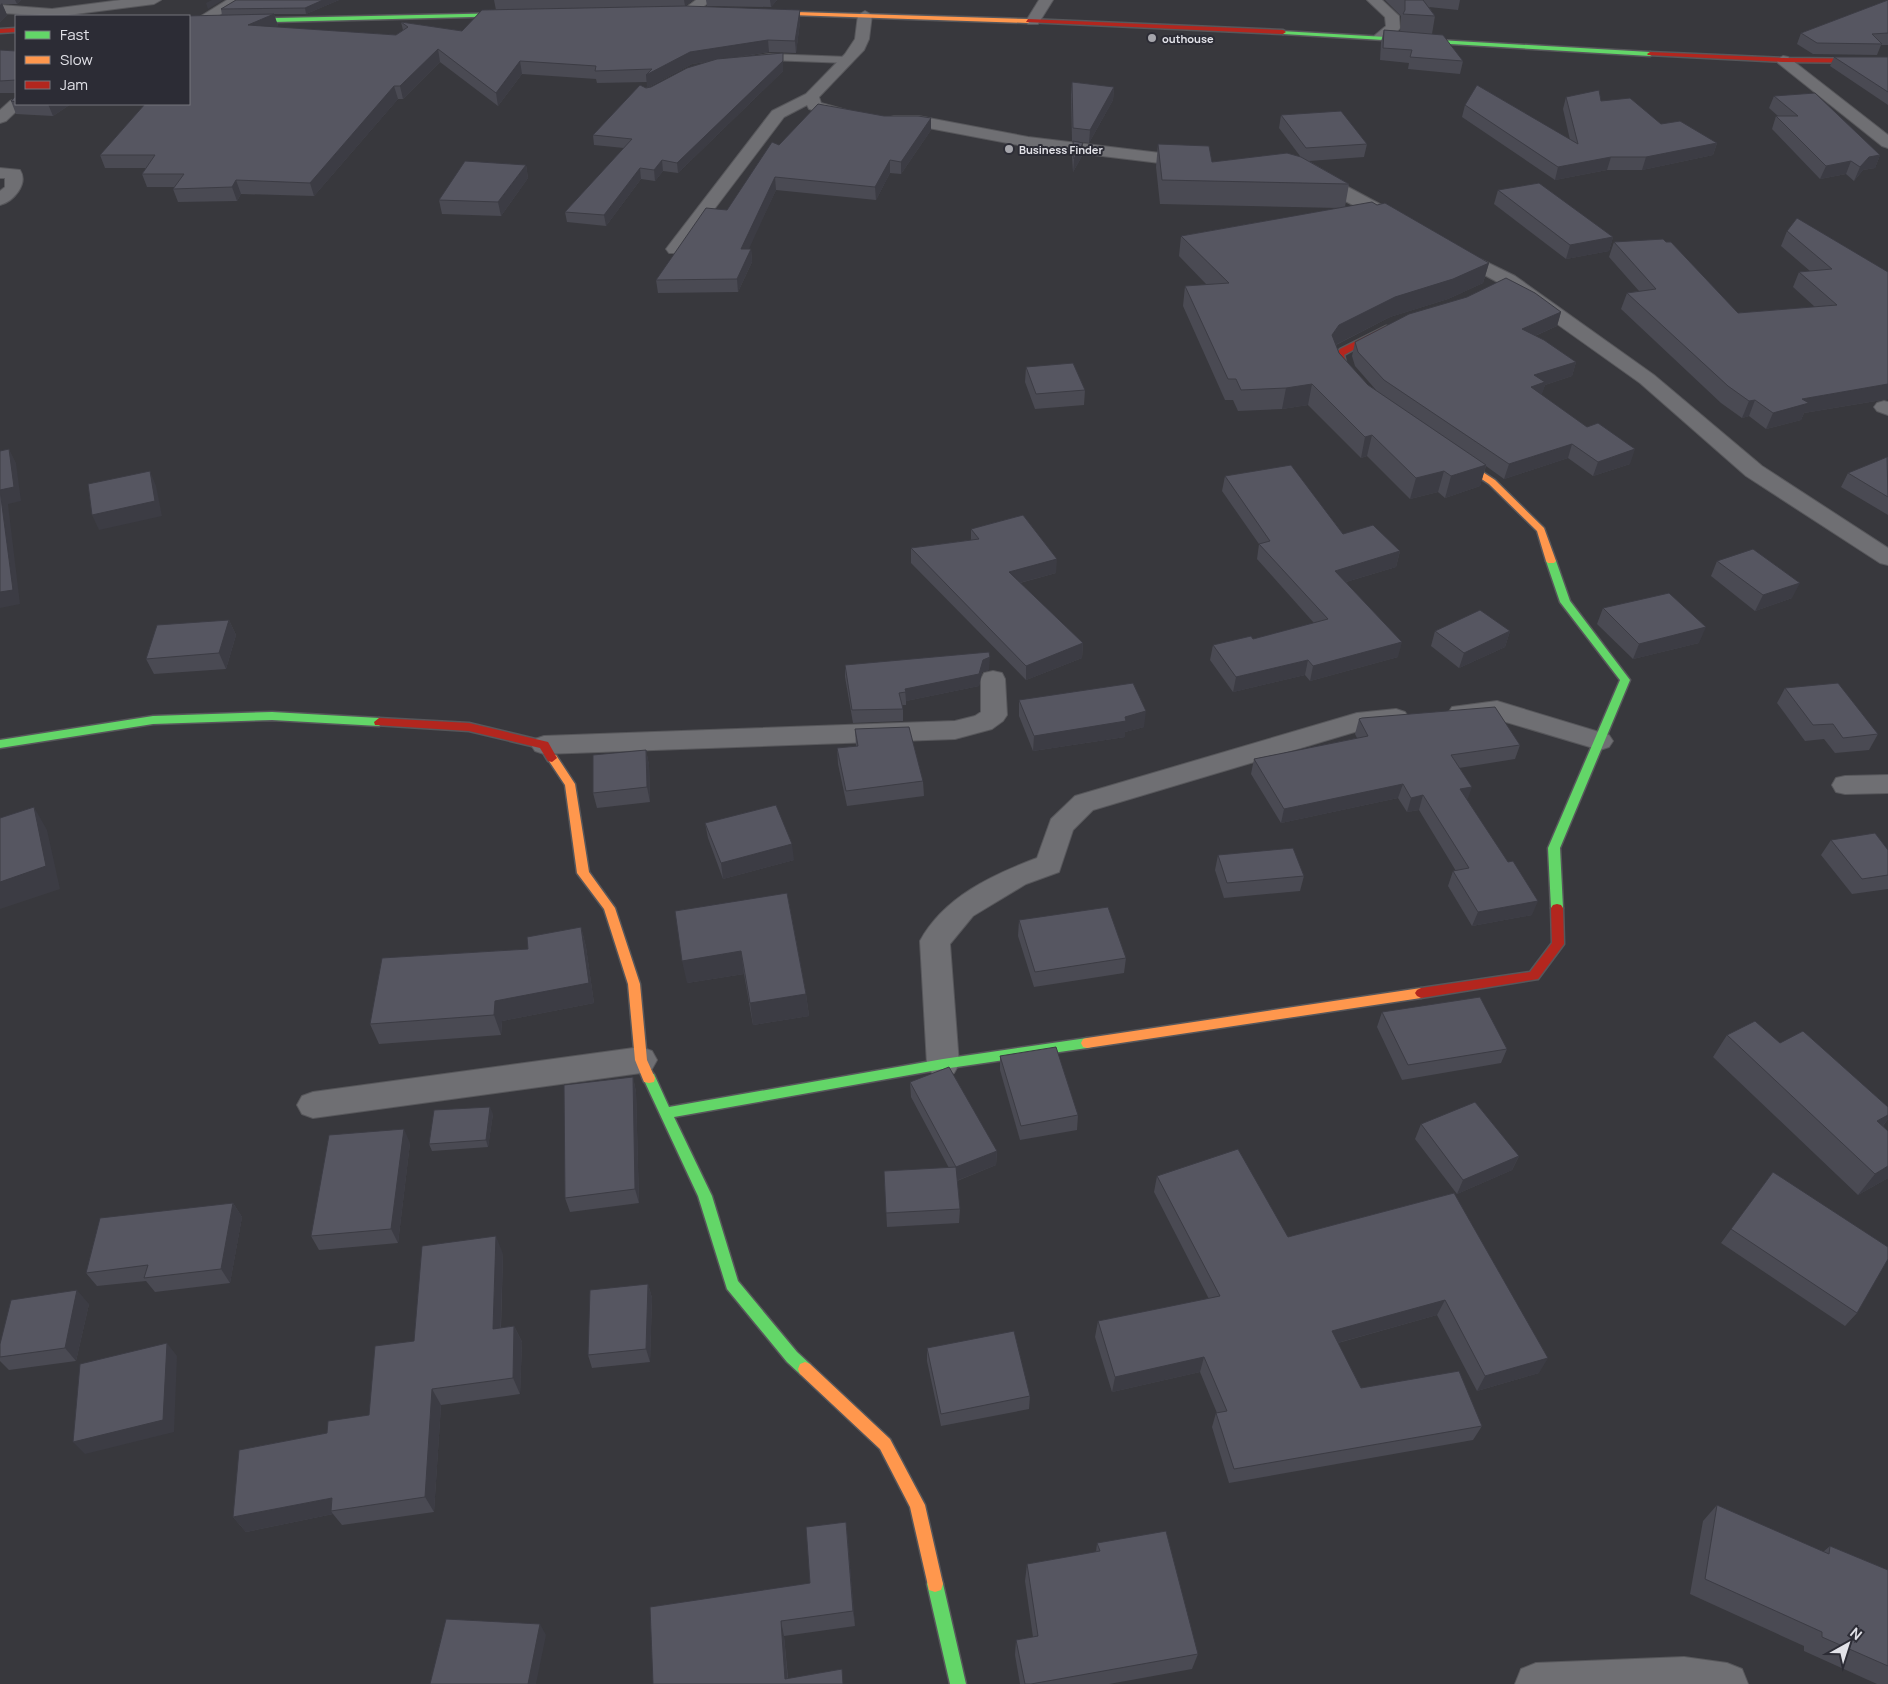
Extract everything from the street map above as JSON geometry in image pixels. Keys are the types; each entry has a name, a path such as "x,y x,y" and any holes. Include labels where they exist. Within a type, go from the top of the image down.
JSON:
{"street":[{"path":"50,15 66,0"},
{"path":"0,9 50,15 154,0"},
{"path":"194,21 238,0"},
{"path":"1033,22 1046,0"},
{"path":"1374,0 1392,16 1393,28 1381,36"},
{"path":"683,12 706,6"},
{"path":"756,13 865,15 1381,36 1493,46 1782,60 1888,61"},
{"path":"194,21 383,20 526,15"},
{"path":"674,249 778,114 811,97 824,81 848,60 861,41 865,15"},
{"path":"0,32 15,30"},
{"path":"1782,60 1888,143"},
{"path":"811,97 815,106 838,114 871,119 918,121 1028,142 1176,161 1212,163"},
{"path":"0,118 15,105"},
{"path":"0,173 14,174 13,188 0,200"},
{"path":"1299,174 1327,182 1413,229"},
{"path":"1439,243 1499,284 1648,379 1754,470 1888,558"},
{"path":"1366,393 1343,368 1340,355 1343,351 1398,323"},
{"path":"668,1113 943,1064 1534,976 1558,944 1554,848 1625,680 1565,602 1540,530 1492,482 1444,449"},
{"path":"0,744 153,720 272,716 469,727 544,745 956,730 983,723 994,715 993,679"},
{"path":"943,1064 935,941 963,908 1016,877 1049,865 1061,826 1084,802 1357,722 1497,710 1600,741"},
{"path":"544,745 570,784 583,873 608,908 634,984 641,1060 668,1113 705,1196 732,1284 792,1358 885,1444 917,1505 958,1684"},
{"path":"1845,785 1888,784"},
{"path":"313,1105 641,1060"},
{"path":"1536,1684 1685,1681 1727,1684"}],"lane":[{"path":"743,60 769,57 848,60"}],"building":[{"path":"236,0 323,0 305,8 221,9"},
{"path":"1405,0 1423,0 1435,16 1403,14"},
{"path":"1888,0 1888,33 1872,34 1882,44 1817,43 1801,33"},
{"path":"686,6 800,10 795,41 768,40 690,52 646,75 652,69 595,71 596,66 520,61 496,93 438,49 400,86 394,86 310,183 236,180 232,187 173,189 184,174 142,174 155,155 100,155 144,105 190,105 190,16 274,14 248,25 396,35 408,27 401,22 462,31 482,10"},
{"path":"1384,30 1443,35 1463,61 1410,57 1412,50 1383,48"},
{"path":"0,50 15,51 15,80 0,81"},
{"path":"783,53 783,61 677,163 662,160 654,170 640,168 604,215 565,212 632,139 593,135 640,85 646,88 651,87 687,68 717,59"},
{"path":"1834,57 1888,57 1888,92"},
{"path":"1072,82 1114,87 1090,130 1073,128"},
{"path":"1477,85 1578,144 1566,97 1599,90 1601,101 1630,98 1661,124 1680,121 1717,143 1646,157 1611,157 1558,167 1465,105"},
{"path":"1815,93 1880,155 1869,157 1860,167 1851,161 1826,166 1776,116 1798,116 1774,96"},
{"path":"818,104 884,116 931,118 901,162 890,160 875,187 775,177 741,249 751,249 737,279 656,280 706,208 727,210 772,142 779,145"},
{"path":"1341,111 1367,144 1306,148 1281,115"},
{"path":"1073,141 1083,143 1074,159"},
{"path":"1158,144 1209,146 1212,162 1287,153 1301,157 1349,184 1162,180"},
{"path":"465,161 526,165 498,202 439,200"},
{"path":"1539,183 1613,237 1570,245 1498,190"},
{"path":"1372,202 1377,205 1385,203 1489,263 1453,279 1395,297 1339,325 1332,335 1339,353 1368,385 1486,465 1451,476 1444,471 1416,478 1372,435 1365,437 1312,384 1286,388 1241,390 1236,379 1228,379 1185,286 1229,283 1181,236"},
{"path":"1797,218 1888,272 1888,384 1802,399 1809,403 1773,413 1755,400 1749,401 1728,386 1627,293 1656,289 1614,242 1663,239 1666,242 1671,242 1738,313 1837,305 1799,272 1832,269 1787,231"},
{"path":"1506,278 1535,293 1561,312 1522,329 1544,340 1576,362 1534,375 1545,382 1531,387 1587,427 1598,423 1635,449 1598,462 1572,444 1509,464 1384,380 1358,352 1355,342 1409,314 1467,297"},
{"path":"1073,363 1085,390 1036,394 1026,367"},
{"path":"9,449 14,487 0,490 0,451"},
{"path":"1887,457 1888,497 1848,473"},
{"path":"1291,465 1343,534 1373,525 1400,551 1335,571 1402,642 1313,666 1308,660 1236,677 1213,645 1251,636 1253,639 1328,619 1259,544 1270,541 1225,476"},
{"path":"150,471 155,501 92,515 88,484"},
{"path":"0,490 13,590 0,592"},
{"path":"1023,515 1057,559 1009,572 1083,643 1026,666 911,548 979,539 971,529"},
{"path":"1753,549 1800,583 1763,595 1717,561"},
{"path":"1669,593 1706,627 1639,644 1603,608"},
{"path":"1480,610 1510,631 1464,653 1435,631"},
{"path":"229,620 219,653 146,659 157,625"},
{"path":"989,652 990,657 983,660 979,674 905,689 906,692 899,693 903,709 852,710 845,665"},
{"path":"1133,683 1146,711 1125,717 1126,721 1034,736 1019,700"},
{"path":"1838,683 1878,734 1843,738 1833,724 1813,725 1785,688"},
{"path":"1495,707 1520,745 1451,755 1472,787 1460,789 1508,862 1513,861 1538,901 1478,912 1453,871 1469,868 1423,795 1411,798 1403,784 1284,809 1254,759 1368,736 1359,719 1362,718"},
{"path":"909,727 923,781 846,791 837,748 858,746 855,729"},
{"path":"646,750 647,787 593,793 593,755"},
{"path":"776,805 792,844 721,863 705,823"},
{"path":"34,807 46,866 0,882 0,818"},
{"path":"1875,833 1888,850 1888,875 1862,879 1831,840"},
{"path":"1293,848 1304,876 1227,883 1218,855"},
{"path":"787,893 806,994 750,1003 741,951 682,961 675,911"},
{"path":"1108,907 1126,958 1035,972 1019,920"},
{"path":"581,927 589,983 495,1001 494,1015 370,1024 382,958 528,949 527,937"},
{"path":"1480,997 1507,1049 1408,1065 1382,1012"},
{"path":"1755,1021 1780,1043 1803,1031 1888,1107 1888,1115 1877,1121 1888,1131 1888,1166 1875,1174 1727,1035"},
{"path":"1056,1047 1078,1115 1021,1126 1000,1056"},
{"path":"949,1067 997,1151 956,1167 910,1082"},
{"path":"633,1077 635,1189 565,1198 564,1085"},
{"path":"1475,1102 1519,1156 1463,1180 1421,1124"},
{"path":"490,1107 486,1140 429,1144 434,1110"},
{"path":"404,1129 391,1229 311,1236 329,1135"},
{"path":"1238,1149 1288,1237 1454,1193 1548,1358 1485,1376 1445,1300 1332,1331 1361,1388 1459,1371 1482,1426 1234,1469 1216,1413 1227,1411 1204,1357 1115,1377 1098,1321 1220,1296 1157,1176"},
{"path":"956,1167 960,1209 886,1213 884,1171"},
{"path":"1773,1172 1888,1247 1888,1259 1857,1313 1731,1229"},
{"path":"233,1203 221,1269 144,1278 148,1265 86,1273 100,1218"},
{"path":"496,1236 493,1329 514,1326 513,1378 432,1389 425,1497 331,1511 332,1498 233,1517 239,1450 327,1433 328,1421 369,1415 375,1346 414,1341 422,1246"},
{"path":"648,1284 646,1349 588,1355 590,1290"},
{"path":"77,1290 65,1348 0,1357 0,1344 11,1300"},
{"path":"1014,1331 1030,1396 941,1414 927,1348"},
{"path":"167,1343 163,1420 73,1442 80,1364"},
{"path":"1717,1505 1829,1554 1830,1546 1888,1570 1888,1666 1822,1637 1822,1632 1705,1579"},
{"path":"846,1522 853,1611 781,1621 785,1679 842,1669 843,1684 653,1684 650,1607 810,1583 806,1527"},
{"path":"1166,1531 1198,1654 1025,1684 1016,1640 1038,1636 1027,1564 1100,1551 1097,1543"},
{"path":"446,1619 540,1624 528,1684 430,1684"}],"traffic: fast":[{"path":"190,22 513,15"},
{"path":"1283,32 1650,54"},
{"path":"1551,561 1565,602 1625,680 1554,848 1557,908"},
{"path":"0,744 153,720 272,716 379,722"},
{"path":"668,1113 943,1064 1087,1043"},
{"path":"649,1078 705,1196 732,1284 792,1357 805,1369"},
{"path":"935,1584 958,1684"}],"traffic: slow":[{"path":"763,13 1028,21"},
{"path":"1452,455 1492,482 1541,530 1551,561"},
{"path":"552,758 570,784 583,873 609,908 634,984 641,1060 649,1078"},
{"path":"1087,1043 1421,993"},
{"path":"805,1369 885,1444 917,1505 935,1584"}],"traffic: jam":[{"path":"1028,21 1283,32"},
{"path":"0,31 15,30"},
{"path":"1650,54 1783,60 1888,61"},
{"path":"1358,384 1343,368 1340,355 1343,351 1389,328"},
{"path":"379,722 469,727 544,745 552,758"},
{"path":"1421,993 1534,976 1558,944 1557,908"}],"place":[{"name":"outhouse","path":"1152,38"},
{"name":"Business Finder","path":"1009,149"}]}
